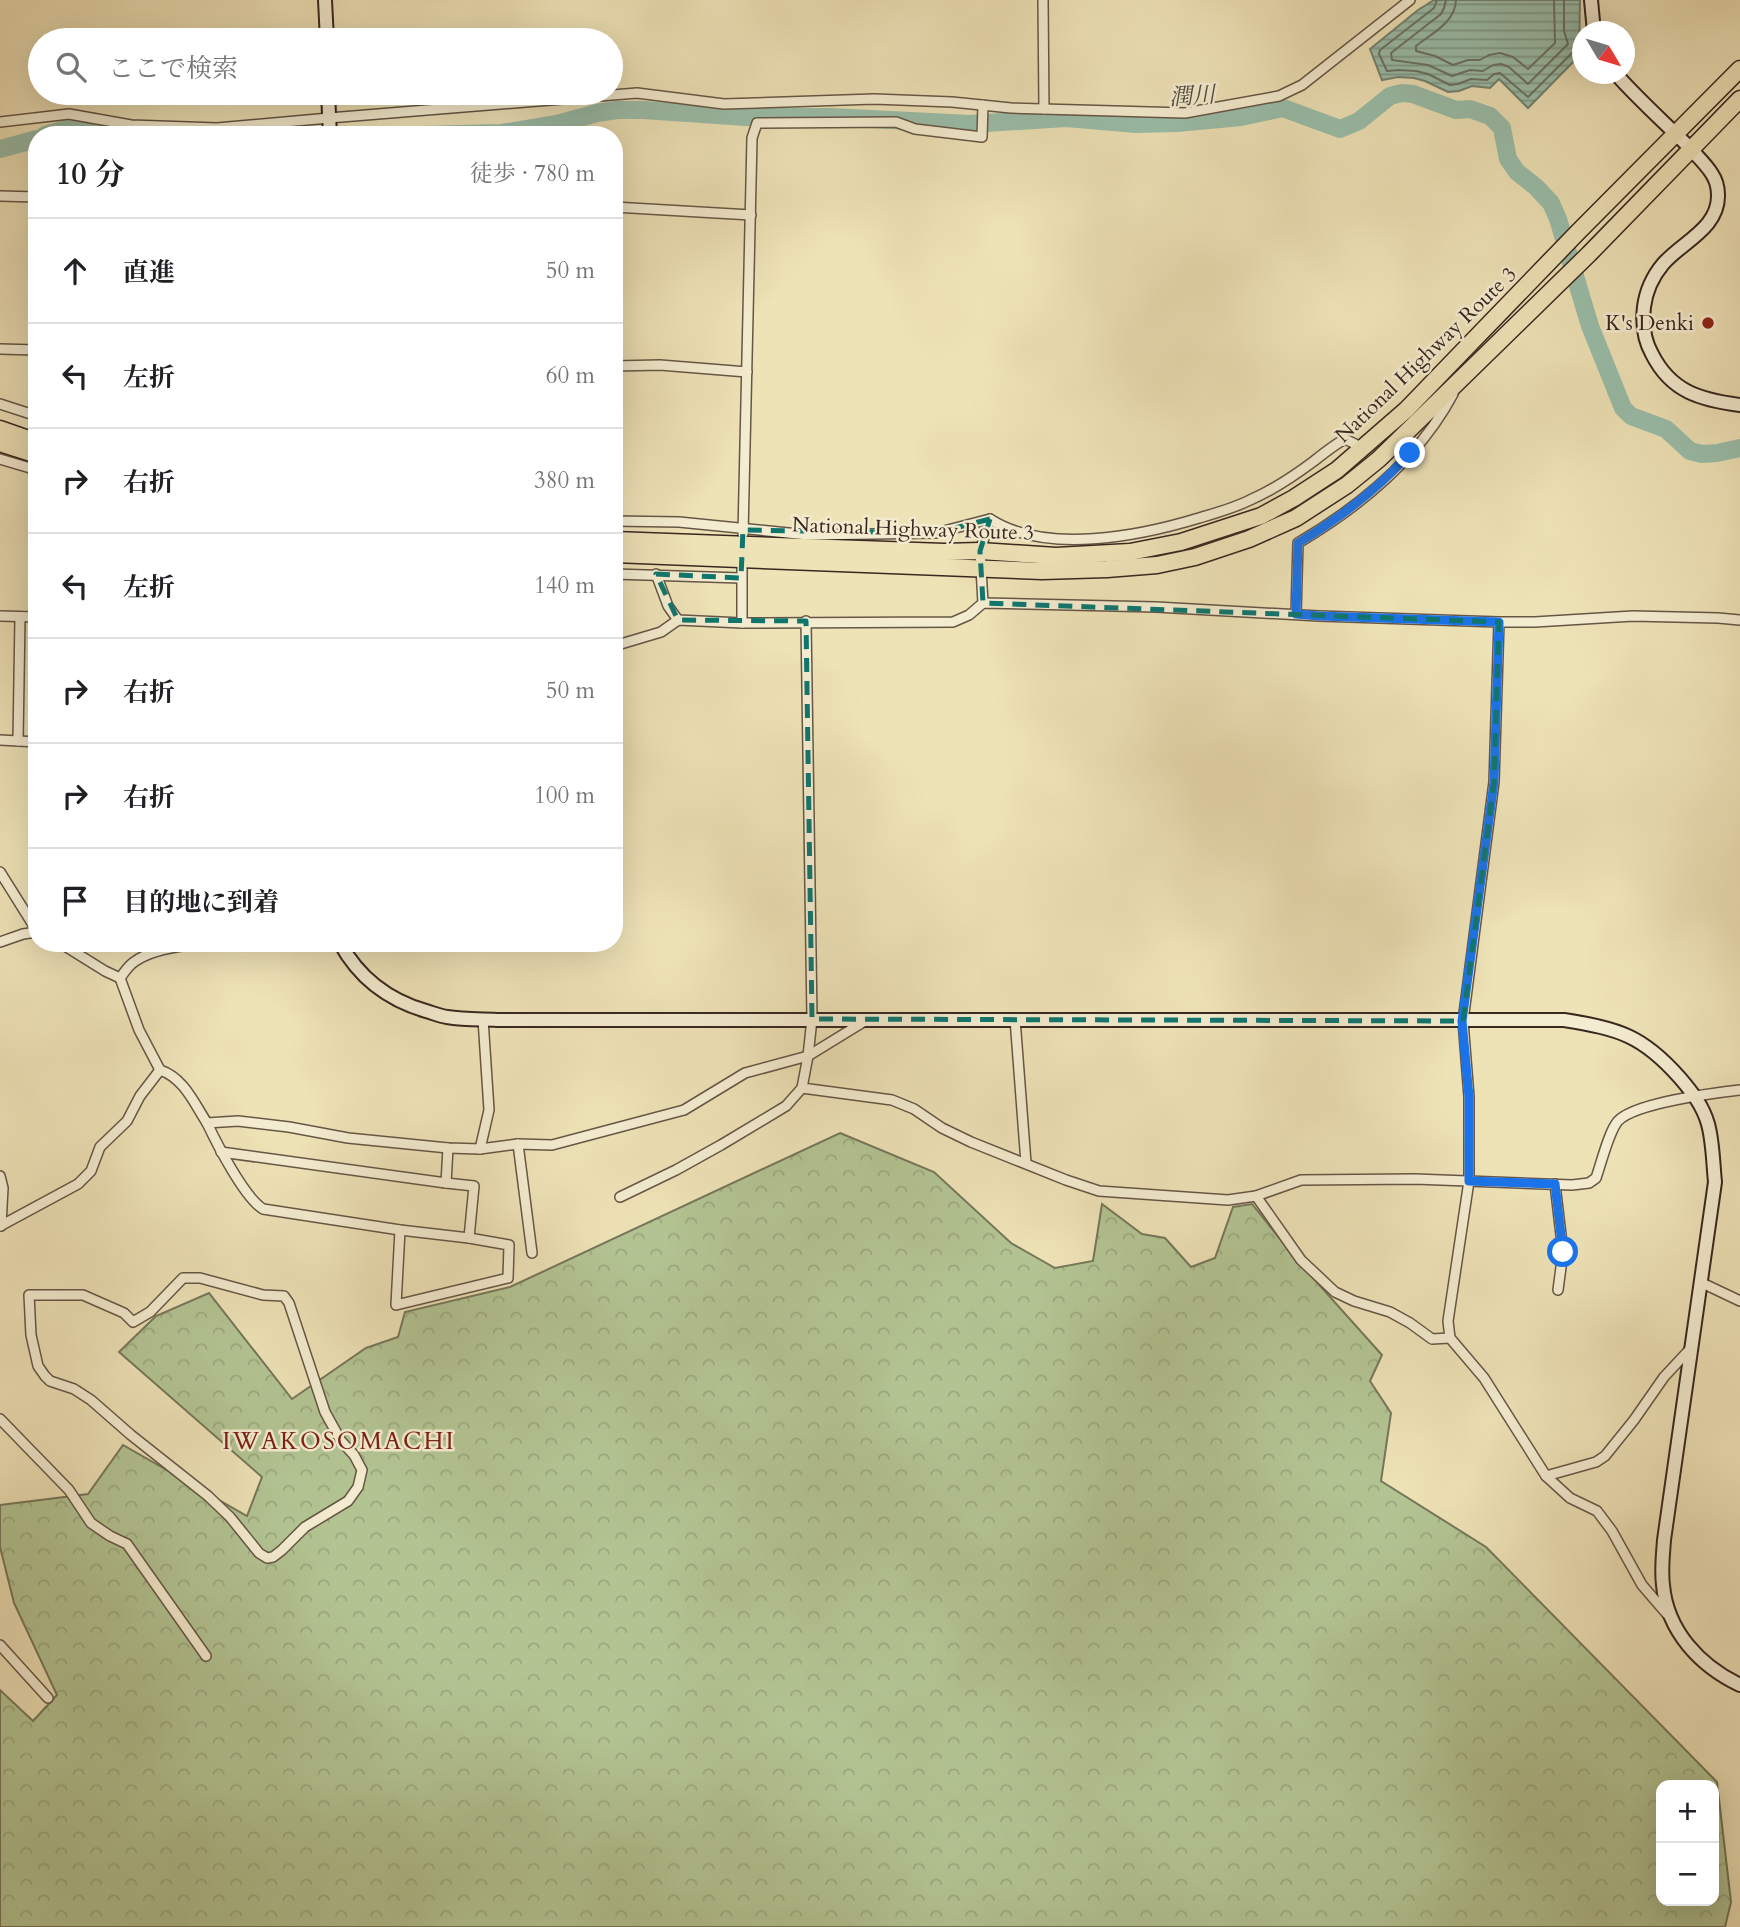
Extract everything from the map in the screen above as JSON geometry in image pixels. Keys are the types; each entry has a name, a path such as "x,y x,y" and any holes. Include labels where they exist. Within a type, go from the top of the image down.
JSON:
{"highway":[{"name":"National Highway Route 3","path":"623,540 742,544 981,559 1130,552 1181,542 1261,516 1337,470 1405,410 1740,69"},
{"name":"National Highway Route 3","path":"981,559 1042,571 1157,565 1195,557 1249,539 1296,518 1347,485 1389,450 1590,254 1740,99"},
{"path":"0,429 28,439"},
{"path":"0,443 28,452"},
{"name":"National Highway Route 3","path":"623,553 742,544"}],"street":[{"path":"325,0 326,28"},
{"path":"1043,0 1044,109"},
{"path":"623,94 637,93 724,104 874,99 951,102 983,108 1185,113 1279,96 1302,85 1410,0"},
{"path":"1591,0 1593,21"},
{"path":"1626,84 1712,174 1718,195 1714,215 1708,224 1673,254 1649,287 1643,314 1646,338 1661,370 1687,392 1701,398 1740,405"},
{"path":"328,105 329,125"},
{"path":"292,126 329,125 522,105"},
{"path":"742,623 752,138 757,123 896,122 915,129 982,137 983,108"},
{"path":"0,122 69,114 131,125 160,126"},
{"path":"0,196 28,197"},
{"path":"623,208 751,215"},
{"path":"0,349 28,350"},
{"path":"623,366 660,365 747,372"},
{"path":"1296,614 1298,543 1344,514 1395,470 1445,410 1461,378"},
{"path":"0,404 28,413"},
{"path":"990,519 1001,527 1042,537 1080,540 1126,536 1180,524 1249,501 1286,481 1345,439 1363,448"},
{"path":"0,458 28,467"},
{"path":"623,521 679,522 742,544 808,535 936,533 990,519"},
{"path":"983,603 981,559 990,519"},
{"path":"623,574 741,578"},
{"path":"656,574 668,606 678,620"},
{"path":"623,643 661,632 678,620 742,623 953,622 969,615 983,603 1156,607 1499,622 1644,616 1740,620"},
{"path":"0,616 28,617"},
{"path":"18,741 20,617"},
{"path":"620,1197 721,1145 786,1106 802,1088 812,1019 806,621"},
{"path":"1499,622 1494,782 1462,1021 1469,1097 1469,1181 1448,1321 1450,1338 1484,1378 1546,1476 1570,1498 1597,1511 1612,1531 1642,1585 1671,1619 1686,1644 1716,1672 1740,1685"},
{"path":"0,740 28,742"},
{"path":"0,872 28,917"},
{"path":"0,942 28,933"},
{"path":"74,952 120,978 139,1030 160,1070 167,1072 184,1086 221,1152 254,1202 263,1209 509,1245 508,1278 396,1305 400,1230"},
{"path":"120,978 133,963 155,952"},
{"path":"345,952 364,975 385,994 399,1002 445,1017 1564,1020 1600,1026 1641,1041 1659,1055 1695,1096 1708,1124 1715,1182 1664,1540 1662,1585 1671,1619"},
{"path":"480,1149 489,1110 483,1019"},
{"path":"207,1123 238,1121 348,1138 448,1148 480,1149 518,1144 552,1144 684,1110 745,1073 808,1056 867,1019"},
{"path":"1015,1019 1026,1163"},
{"path":"1,1226 78,1184 91,1171 100,1147 127,1121 140,1096 160,1070"},
{"path":"802,1088 892,1100 914,1109 942,1128 971,1142 1099,1191 1228,1200 1256,1196 1301,1180 1415,1179 1572,1185 1589,1182 1596,1178 1612,1129 1619,1119 1637,1110 1695,1096 1740,1090"},
{"path":"518,1144 532,1253"},
{"path":"446,1183 448,1148"},
{"path":"221,1152 474,1186 469,1238"},
{"path":"0,1177 3,1188 1,1226"},
{"path":"1555,1184 1563,1252 1558,1290"},
{"path":"1256,1196 1301,1260 1335,1292 1390,1312 1410,1322 1432,1339 1450,1338"},
{"path":"184,1278 200,1278 263,1295 284,1296 289,1303 325,1412 341,1441 354,1455 362,1470 358,1487 348,1501 305,1527 282,1550 267,1558 259,1553 208,1496 91,1400 44,1376 38,1366 31,1335 29,1295 83,1295 124,1313 133,1322 150,1311 184,1278"},
{"path":"1700,1282 1740,1301"},
{"path":"1546,1476 1596,1462 1605,1456 1664,1377 1691,1348"},
{"path":"0,1419 69,1490 91,1523 127,1544 206,1656"},
{"path":"0,1645 48,1698"}],"highlighted area":[{"path":"990,519 980,551 983,603 1499,622 1494,782 1463,1021 812,1019 806,621 678,620 656,574 741,578 743,530 936,533"}],"green space":[{"path":"840,1133 934,1172 1011,1243 1055,1268 1093,1261 1102,1204 1142,1234 1165,1238 1191,1267 1215,1258 1233,1207 1252,1204 1296,1259 1382,1355 1370,1381 1391,1413 1381,1481 1486,1547 1715,1780 1656,1780 1656,1906 1719,1906 1719,1799 1731,1902 1725,1927 0,1927 0,1690 33,1721 57,1695 14,1603 0,1547 0,1505 88,1494 123,1445 247,1516 262,1477 119,1352 156,1316 209,1293 292,1399 366,1348 398,1337 405,1312 510,1287"}],"water":[{"path":"1434,0 1580,0 1580,21 1572,21 1572,63 1528,108 1499,79 1490,88 1472,86 1448,92 1414,78 1382,80 1370,49"}],"waterway":[{"name":"潤川","path":"545,126 617,110 970,124 1066,118 1136,124 1241,117 1283,108 1340,129 1359,121 1390,96 1402,93 1413,94 1456,110 1470,109 1490,116 1502,128 1508,159 1517,172 1551,203 1590,326 1623,408 1631,416 1666,429 1690,451 1702,454 1740,448"},
{"name":"潤川","path":"0,149 28,141"}],"place":[{"name":"K's Denki","path":"1708,323"}],"district":[{"name":"IWAKOSOMACHI","path":"339,1441"}],"route":[{"path":"1410,453 1369,494 1344,514 1298,543 1296,614 1499,622 1492,804 1462,1021 1469,1097 1469,1181 1555,1184 1563,1252"}]}
